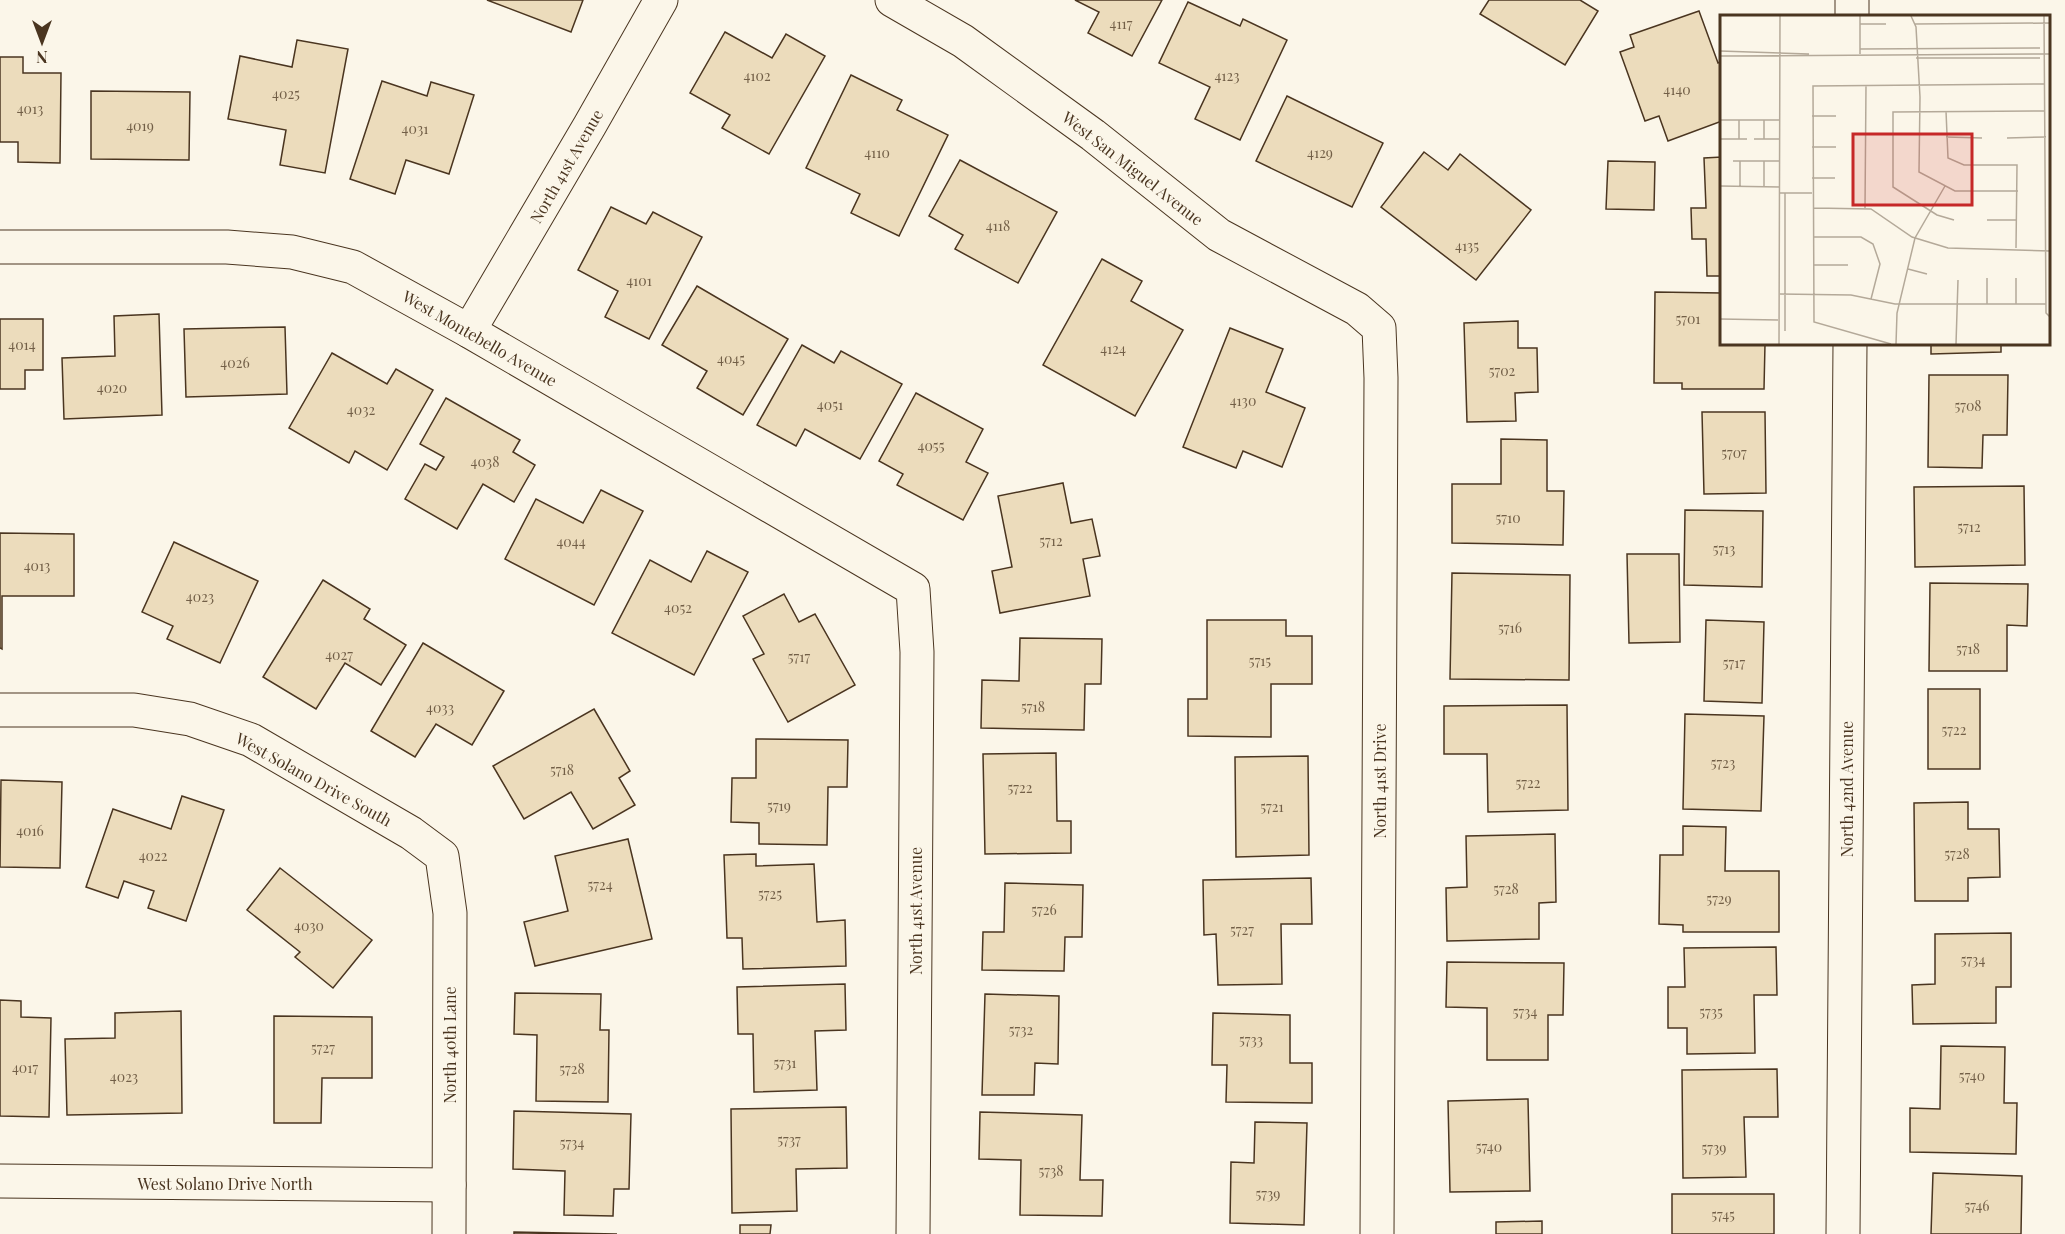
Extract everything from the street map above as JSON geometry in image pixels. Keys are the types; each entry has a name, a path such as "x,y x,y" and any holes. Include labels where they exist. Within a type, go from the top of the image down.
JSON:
{"street":[{"name":"North 41st Avenue","path":"469,331 661,0"},
{"name":"West San Miguel Avenue","path":"892,0 963,41 1093,135 1219,235 1357,309 1379,328"},
{"name":"West Montebello Avenue","path":"0,247 227,247 292,252 352,267 469,331 913,589"},
{"name":"North 41st Drive","path":"1377,1234 1381,390 1379,328"},
{"name":"North 42nd Avenue","path":"1843,1234 1850,345"},
{"name":"North 41st Avenue","path":"913,589 917,652 913,1234"},
{"name":"West Solano Drive South","path":"0,710 134,710 190,718 251,740 411,832 442,856"},
{"name":"North 40th Lane","path":"442,856 450,913 449,1234"},
{"name":"West Solano Drive North","path":"0,1181 449,1185"}],"building":[{"path":"487,0 583,0 571,32"},
{"path":"1075,0 1162,0 1132,56 1088,33 1099,12"},
{"path":"1489,0 1580,0 1598,11 1565,65 1480,14"},
{"path":"1188,2 1240,26 1243,19 1287,40 1240,140 1195,119 1210,87 1159,63"},
{"path":"1699,11 1718,63 1720,62 1720,122 1668,141 1659,116 1645,121 1620,52 1634,47 1630,35"},
{"path":"725,32 772,58 786,34 825,56 769,154 722,128 730,115 690,93"},
{"path":"297,40 348,49 325,173 280,165 286,130 228,119 240,56 292,67"},
{"path":"0,57 23,57 23,73 61,73 60,163 18,162 18,142 0,142"},
{"path":"851,75 902,100 897,110 948,135 899,236 851,213 860,194 806,168"},
{"path":"382,81 427,96 431,82 474,95 449,174 406,160 395,194 350,179"},
{"path":"91,91 190,92 189,160 91,159"},
{"path":"1287,96 1383,143 1352,207 1256,161"},
{"path":"1424,152 1448,170 1460,154 1531,210 1476,280 1381,207"},
{"path":"1720,157 1720,276 1707,276 1706,239 1692,239 1691,208 1706,208 1704,158"},
{"path":"960,160 1057,212 1018,283 955,249 963,235 929,216"},
{"path":"1608,161 1655,162 1654,210 1606,209"},
{"path":"611,207 646,224 653,212 702,237 649,339 605,317 618,291 578,270"},
{"path":"1102,259 1142,281 1131,301 1183,330 1135,416 1043,365"},
{"path":"697,286 788,339 743,415 697,388 707,371 662,345"},
{"path":"1655,292 1720,293 1720,345 1765,345 1764,389 1682,389 1682,383 1654,383"},
{"path":"159,314 162,415 64,419 62,358 115,356 114,316"},
{"path":"0,319 43,319 43,370 25,370 25,389 0,389"},
{"path":"1518,321 1518,348 1537,348 1538,392 1515,393 1516,421 1467,422 1464,323"},
{"path":"285,327 287,394 186,397 184,329"},
{"path":"1230,328 1283,349 1266,392 1305,408 1282,467 1243,451 1236,468 1183,447"},
{"path":"802,345 834,363 841,351 902,384 860,459 805,429 796,446 757,425"},
{"path":"1931,345 2001,345 2001,352 1931,354"},
{"path":"332,353 387,384 396,369 433,390 387,470 355,451 349,463 289,428"},
{"path":"1929,375 2008,375 2007,435 1983,435 1982,468 1928,467"},
{"path":"916,393 983,429 966,462 988,473 963,520 897,485 903,474 879,461"},
{"path":"446,398 520,440 513,452 535,465 514,502 483,484 457,529 405,499 425,464 436,470 444,457 420,444"},
{"path":"1702,412 1765,412 1766,493 1704,494"},
{"path":"1501,439 1547,440 1547,491 1564,491 1563,545 1452,543 1452,484 1501,484"},
{"path":"1063,483 1071,523 1092,519 1100,556 1083,559 1090,596 1000,613 992,571 1012,567 998,496"},
{"path":"2024,486 2025,565 1915,567 1914,487"},
{"path":"601,490 643,511 594,605 505,559 536,499 583,523"},
{"path":"1685,510 1763,511 1762,587 1684,585"},
{"path":"0,533 74,534 74,596 2,596 2,649 0,648"},
{"path":"174,542 258,581 220,663 167,639 173,626 142,612"},
{"path":"707,551 748,572 694,675 612,633 650,560 691,582"},
{"path":"1627,554 1679,554 1680,642 1629,643"},
{"path":"1452,573 1570,575 1569,680 1450,679"},
{"path":"323,580 370,609 364,619 406,645 381,685 345,663 316,709 263,677"},
{"path":"1930,583 2028,584 2027,626 2007,625 2007,671 1929,671"},
{"path":"784,594 799,622 815,614 855,685 788,722 753,659 764,654 743,616"},
{"path":"1207,620 1286,620 1286,636 1312,636 1312,684 1271,684 1271,737 1188,736 1188,699 1207,699"},
{"path":"1706,620 1764,622 1762,703 1704,701"},
{"path":"1020,638 1102,639 1101,684 1085,684 1084,730 981,728 982,680 1019,681"},
{"path":"423,643 504,691 472,745 436,724 415,757 371,731"},
{"path":"1928,689 1980,689 1980,769 1928,769"},
{"path":"1567,705 1568,810 1488,812 1487,754 1444,754 1444,706"},
{"path":"594,709 630,771 619,778 635,805 593,829 571,792 524,819 493,766"},
{"path":"1685,714 1764,716 1761,811 1683,809"},
{"path":"756,739 848,740 847,787 828,787 827,845 759,844 759,823 731,822 732,778 756,778"},
{"path":"1056,753 1057,821 1071,821 1071,853 985,854 983,754"},
{"path":"1308,756 1309,855 1236,857 1235,757"},
{"path":"1,780 62,782 60,868 0,867"},
{"path":"182,796 224,810 186,921 148,908 154,891 124,881 118,898 86,887 113,809 171,829"},
{"path":"1968,802 1968,829 1999,829 2000,877 1968,878 1968,901 1915,901 1914,803"},
{"path":"1683,826 1726,827 1725,871 1779,871 1779,932 1683,932 1683,925 1659,924 1660,855 1683,855"},
{"path":"1555,834 1556,902 1539,903 1539,939 1447,941 1446,888 1467,887 1466,836"},
{"path":"628,839 652,939 535,966 524,922 568,911 555,856"},
{"path":"756,854 756,866 814,864 817,922 845,920 846,966 743,969 742,938 727,938 724,855"},
{"path":"280,868 372,940 333,988 295,957 300,952 247,910"},
{"path":"1311,878 1312,924 1281,924 1282,984 1218,985 1216,934 1204,935 1203,880"},
{"path":"1005,883 1083,885 1082,937 1065,937 1064,971 982,970 983,932 1004,932"},
{"path":"2011,933 2011,987 1996,987 1996,1023 1913,1024 1912,985 1935,984 1935,934"},
{"path":"1776,947 1777,995 1754,995 1755,1053 1687,1054 1687,1028 1668,1028 1668,987 1685,987 1684,948"},
{"path":"1447,962 1564,963 1563,1015 1548,1015 1548,1060 1487,1060 1487,1008 1446,1007"},
{"path":"845,984 846,1030 815,1031 817,1090 754,1092 753,1034 738,1034 737,987"},
{"path":"515,993 601,994 600,1030 609,1030 608,1102 536,1101 537,1035 514,1034"},
{"path":"985,994 1059,996 1058,1064 1035,1063 1034,1095 982,1095"},
{"path":"0,1000 21,1001 21,1017 51,1018 49,1117 0,1116"},
{"path":"181,1011 182,1113 67,1115 65,1039 115,1038 115,1013"},
{"path":"1213,1013 1290,1015 1290,1063 1312,1063 1312,1103 1226,1102 1227,1065 1212,1065"},
{"path":"274,1016 372,1017 372,1078 322,1078 321,1123 274,1123"},
{"path":"1941,1046 2005,1047 2004,1103 2017,1103 2016,1154 1910,1152 1910,1108 1940,1109"},
{"path":"1777,1069 1778,1117 1744,1117 1746,1177 1683,1178 1682,1070"},
{"path":"1528,1099 1530,1191 1450,1192 1448,1101"},
{"path":"846,1107 847,1168 796,1169 797,1211 732,1213 731,1109"},
{"path":"514,1111 631,1114 629,1189 614,1189 613,1216 564,1215 565,1171 513,1169"},
{"path":"980,1112 1082,1115 1080,1180 1103,1180 1102,1216 1020,1215 1021,1160 979,1159"},
{"path":"1255,1122 1307,1123 1304,1225 1230,1223 1231,1162 1254,1163"},
{"path":"1933,1173 2022,1176 2021,1234 1931,1234"},
{"path":"1672,1194 1774,1194 1774,1234 1672,1234"},
{"path":"1542,1221 1542,1234 1496,1234 1496,1222"},
{"path":"740,1225 771,1225 770,1234 740,1234"},
{"path":"514,1232 617,1234 514,1234"}]}
